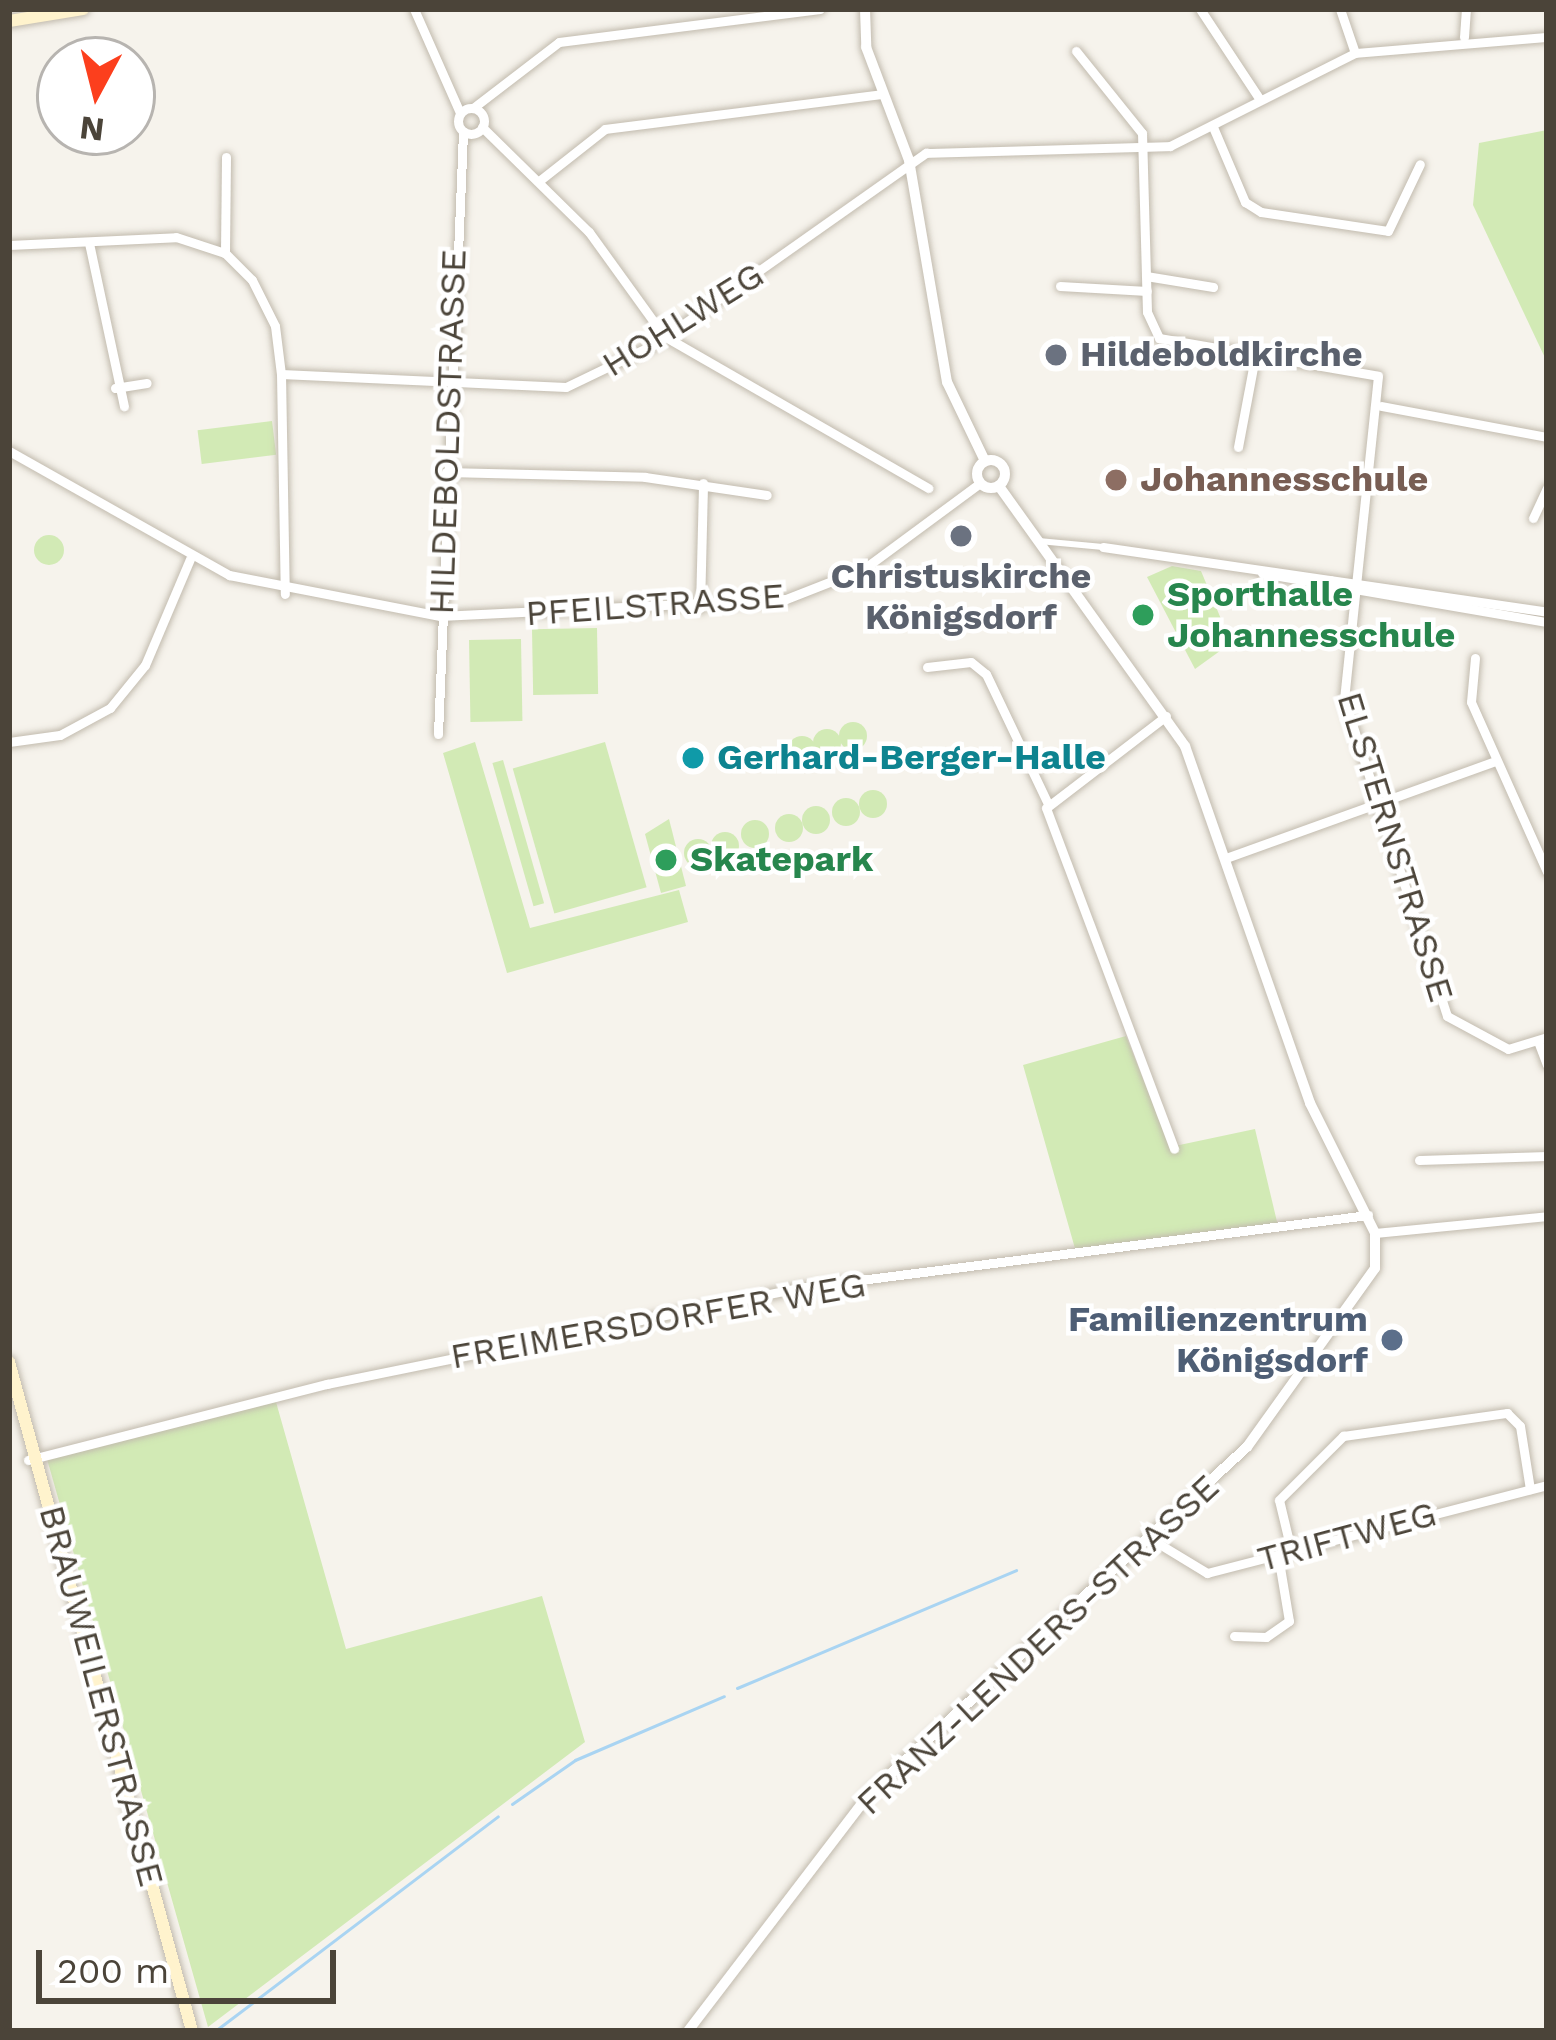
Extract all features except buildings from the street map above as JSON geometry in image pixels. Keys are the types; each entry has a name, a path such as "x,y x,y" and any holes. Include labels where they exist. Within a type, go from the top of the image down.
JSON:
{"main road":[{"path":"9,21 83,9"},
{"name":"BRAUWEILERSTRASSE","path":"9,1362 192,2031"}],"street":[{"name":"HILDEBOLDSTRASSE","path":"414,9 460,112 464,132 438,734"},
{"path":"460,112 473,108 559,42 820,9"},
{"path":"865,9 883,94 909,160 947,382 985,461 980,483 999,487 1166,716 1226,858 1310,1103 1375,1233 1547,1216"},
{"path":"1200,9 1259,98"},
{"path":"1340,9 1355,52"},
{"path":"1464,37 1466,9"},
{"path":"909,160 1143,149 1213,127 1259,98 1355,52 1464,37 1547,37"},
{"path":"1076,51 1081,68 1129,107 1143,149 1147,291 1159,338 1365,366 1381,382 1381,406 1547,437"},
{"path":"539,181 605,128 883,94"},
{"path":"473,108 482,128 539,181 664,336 928,488"},
{"path":"1213,127 1245,202 1261,212 1388,231 1420,164"},
{"path":"464,132 482,128"},
{"path":"225,253 226,157"},
{"name":"HOHLWEG","path":"281,374 566,387 664,336 909,160"},
{"path":"9,245 176,237 225,253 268,303 281,374 286,594"},
{"path":"89,243 115,388 124,406"},
{"path":"1146,275 1213,286"},
{"path":"1060,286 1147,291"},
{"path":"1238,447 1256,352"},
{"path":"115,388 147,383"},
{"name":"ELSTERNSTRASSE","path":"1381,406 1339,662 1378,806 1447,1016 1496,1046 1543,1041"},
{"name":"PFEILSTRASSE","path":"9,451 190,559 286,594 440,616 700,608 787,599 846,578 980,483"},
{"path":"985,461 1003,465 999,487"},
{"path":"446,472 704,483 767,494"},
{"path":"700,608 704,483"},
{"path":"1533,518 1547,488"},
{"path":"1039,541 1250,570 1547,622"},
{"path":"9,742 60,735 110,708 145,664 190,559"},
{"path":"1250,570 1353,578 1547,612"},
{"path":"1475,658 1472,703 1547,872"},
{"path":"927,668 971,662 986,674 1047,802 1174,1149"},
{"path":"1047,802 1166,716"},
{"path":"1226,858 1496,761"},
{"path":"1543,1041 1547,1065"},
{"path":"1419,1160 1547,1156"},
{"name":"FREIMERSDORFER WEG","path":"32,1459 326,1384 798,1288 1368,1216"},
{"name":"FRANZ-LENDERS-STRASSE","path":"688,2031 871,1792 1156,1542 1336,1336 1372,1280 1375,1233"},
{"path":"1291,1550 1281,1494 1343,1436 1507,1413 1531,1489"},
{"name":"TRIFTWEG","path":"1156,1542 1198,1573 1547,1485"},
{"path":"1234,1636 1266,1636 1289,1621 1279,1555"}],"green space":[{"path":"1547,130 1547,362 1473,205 1479,143"},
{"path":"272,421 276,455 202,464 198,430"},
{"path":"49,535 64,550 49,565 34,550"},
{"path":"1172,566 1201,571 1231,643 1195,669 1147,577"},
{"path":"597,628 598,694 533,695 532,629"},
{"path":"521,639 522,721 470,722 469,640"},
{"path":"853,722 863,726 867,736 863,746 853,750 843,746 839,736 843,726"},
{"path":"827,729 837,733 841,743 837,753 827,757 817,753 813,743 817,733"},
{"path":"802,736 812,740 816,750 812,760 802,764 792,760 788,750 792,740"},
{"path":"475,742 530,928 679,890 688,922 507,973 443,753"},
{"path":"605,742 647,887 554,914 513,768"},
{"path":"503,760 544,903 533,906 492,763"},
{"path":"873,790 883,794 887,804 883,814 873,818 863,814 859,804 863,794"},
{"path":"846,798 856,802 860,812 856,822 846,826 836,822 832,812 836,802"},
{"path":"816,806 826,810 830,820 826,830 816,834 806,830 802,820 806,810"},
{"path":"789,814 799,818 803,828 799,838 789,842 779,838 775,828 779,818"},
{"name":"Skatepark","path":"669,819 686,886 661,893 645,834"},
{"path":"755,820 765,824 769,834 765,844 755,848 745,844 741,834 745,824"},
{"path":"725,832 735,836 739,846 735,856 725,860 715,856 711,846 715,836"},
{"path":"698,839 708,843 712,853 708,863 698,867 688,863 684,853 688,843"},
{"path":"1126,1036 1170,1147 1255,1129 1278,1226 1076,1252 1023,1065"},
{"path":"276,1402 346,1649 542,1596 585,1742 208,2027 47,1459"}],"waterway":[{"path":"737,1688 1016,1570"},
{"path":"512,1804 575,1760 724,1696"},
{"path":"215,2031 498,1816"}],"place":[{"name":"Hildeboldkirche","path":"1056,355"},
{"name":"Johannesschule","path":"1116,480"},
{"name":"Christuskirche Königsdorf","path":"961,536"},
{"name":"Sporthalle Johannesschule","path":"1143,615"},
{"name":"Gerhard-Berger-Halle","path":"693,758"},
{"name":"Skatepark","path":"666,860"},
{"name":"Familienzentrum Königsdorf","path":"1392,1340"}]}
